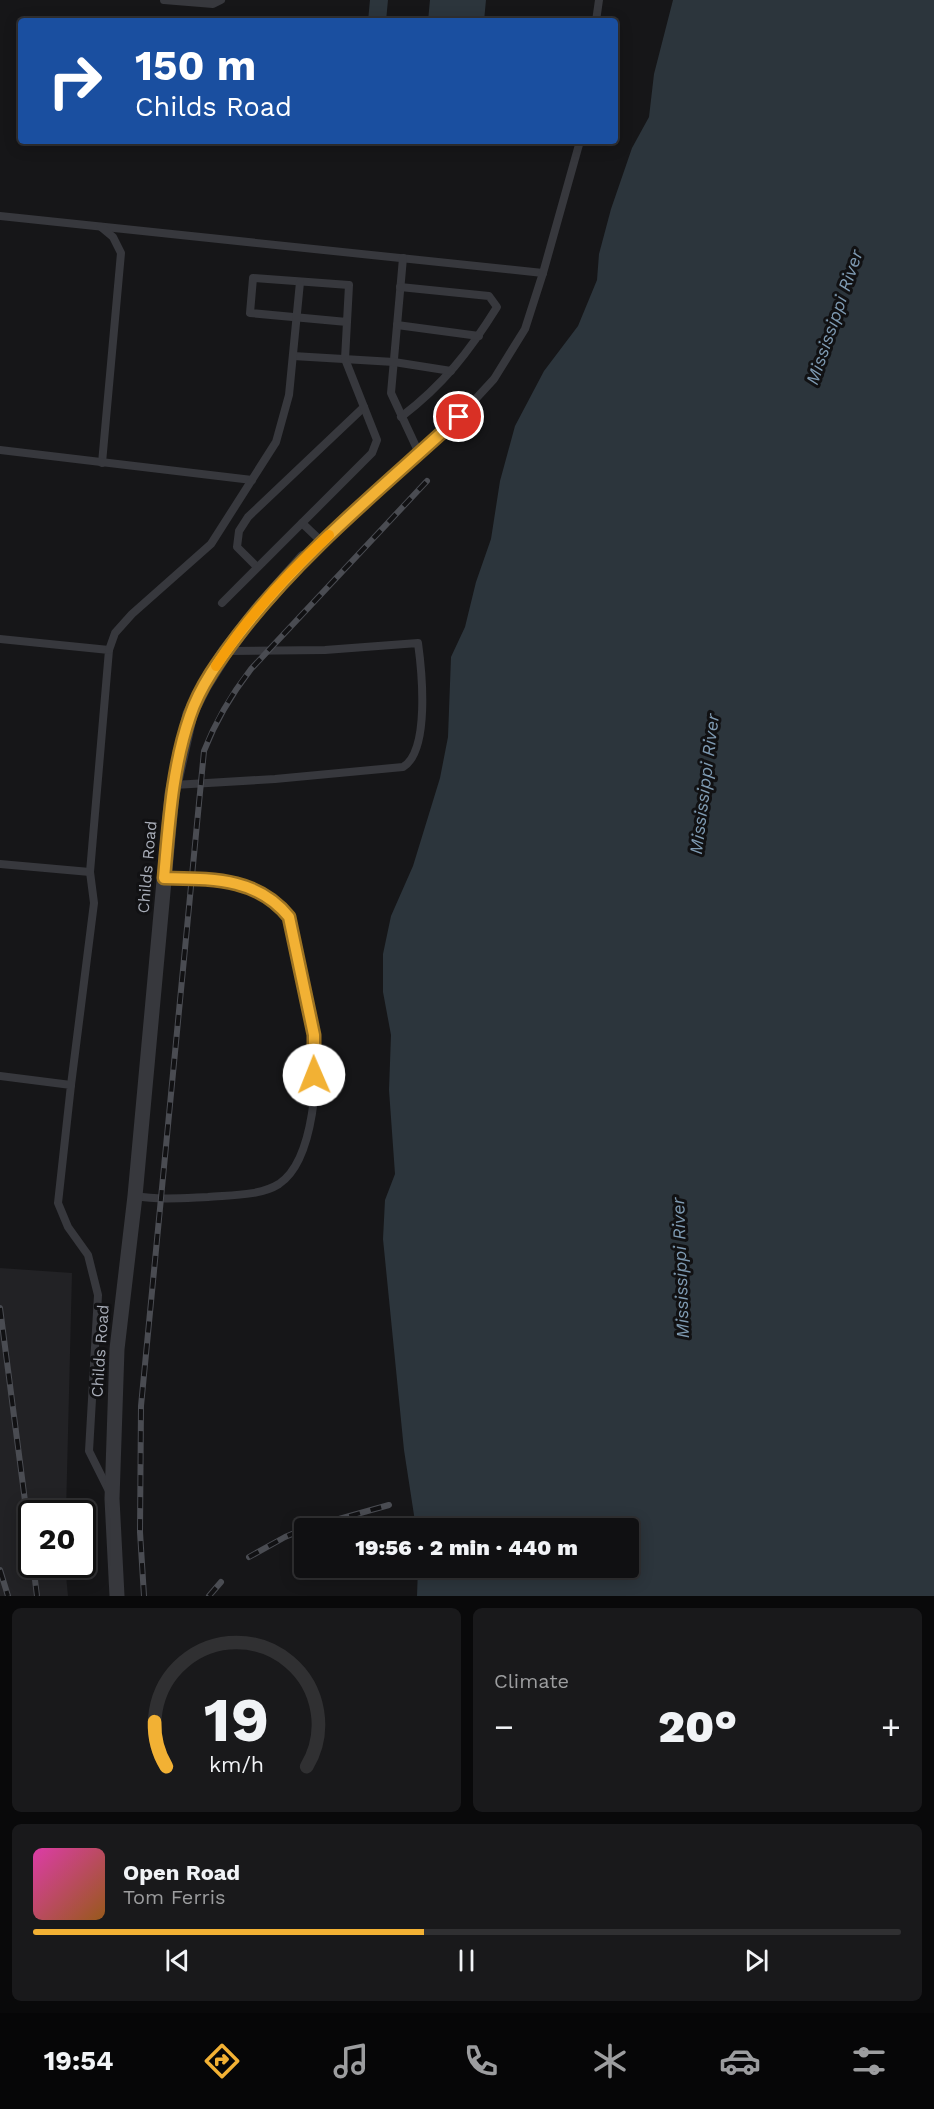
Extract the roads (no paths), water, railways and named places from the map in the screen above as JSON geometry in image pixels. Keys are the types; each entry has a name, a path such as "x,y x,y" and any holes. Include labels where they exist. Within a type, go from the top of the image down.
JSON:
{"street":[{"name":"Childs Road","path":"117,1596 112,1499 117,1349 135,1196 174,785 190,714 204,686 226,651 257,611 304,558"}],"lane":[{"path":"164,0 213,4 221,0"},
{"path":"596,18 599,0"},
{"name":"Childs Road","path":"304,558 459,417 494,379 525,329 579,144"},
{"path":"0,216 543,273"},
{"path":"100,226 113,237 121,253 102,463"},
{"path":"403,258 391,393 419,453"},
{"path":"222,603 372,453 377,440 345,359 347,322 349,285 253,278 250,313 347,322"},
{"path":"112,1499 89,1451 98,1295 88,1255 68,1227 58,1203 94,903 90,872 110,650 115,633 132,614 211,544 276,442 289,395 300,282"},
{"path":"400,287 489,296 497,307 468,352 423,400 401,417"},
{"path":"397,325 479,336"},
{"path":"293,356 394,363 451,371"},
{"path":"257,567 237,547 238,531 248,517 364,406"},
{"path":"0,450 252,480"},
{"path":"302,523 322,542"},
{"path":"0,639 110,650"},
{"path":"174,785 403,767 411,763 418,749 422,684 418,643 325,650 226,651"},
{"path":"0,864 90,872"},
{"path":"135,1196 161,1200 230,1195 268,1190 281,1183 298,1162 315,1095 314,1035 289,917 278,903 251,887 233,882 164,878"},
{"path":"0,1076 71,1085"}],"water":[{"path":"370,0 388,0 386,18 368,18"},
{"path":"430,0 486,0 484,18 428,18"},
{"name":"Mississippi River","path":"673,0 934,0 934,1596 417,1596 418,1578 639,1578 639,1518 414,1518 404,1450 383,1239 385,1200 395,1174 389,1090 391,1035 383,992 383,954 391,916 413,866 440,778 448,737 451,657 465,627 476,582 491,539 500,481 515,426 544,371 578,326 597,280 599,254 611,209 632,148 649,117 654,74"}],"railway":[{"path":"144,1596 140,1532 141,1406 204,751 224,708 251,669 427,481"},
{"path":"0,1308 25,1500"},
{"path":"343,1518 389,1505"},
{"path":"249,1557 294,1533"},
{"path":"0,1570 8,1596"},
{"path":"35,1578 37,1596"},
{"path":"209,1596 221,1582"}]}
